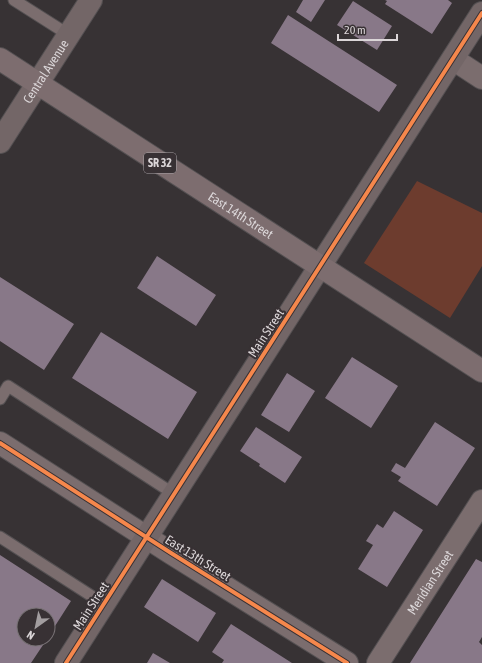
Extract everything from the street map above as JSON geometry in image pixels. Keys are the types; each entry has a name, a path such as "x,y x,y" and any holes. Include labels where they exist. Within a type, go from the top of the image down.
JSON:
{"main road":[{"name":"East 14th Street","path":"0,59 482,371"}],"street":[{"name":"Central Avenue","path":"0,142 91,0"},
{"name":"Main Street","path":"66,663 482,13"},
{"path":"453,59 482,78"},
{"name":"East 13th Street","path":"0,443 146,538 347,663"},
{"name":"Meridian Street","path":"378,663 482,501"}],"lane":[{"path":"14,0 69,35"},
{"path":"0,399 8,386 174,494"},
{"path":"0,537 104,604"}],"shaded area":[{"path":"417,181 482,213 482,266 450,318 364,263"}],"building":[{"path":"303,0 325,0 311,22 296,12"},
{"path":"385,0 448,0 452,3 432,34 385,4 387,1"},
{"path":"353,1 392,26 377,50 337,25"},
{"path":"288,15 397,85 379,112 271,43"},
{"path":"157,256 216,295 196,326 137,288"},
{"path":"0,277 74,324 44,370 0,341"},
{"path":"101,332 197,392 168,439 72,378"},
{"path":"352,357 398,386 371,428 325,398"},
{"path":"287,373 315,391 289,432 261,415"},
{"path":"435,422 475,448 437,506 398,481 401,477 391,471 396,463 405,468"},
{"path":"256,427 302,457 285,483 259,466 260,464 240,451"},
{"path":"394,511 423,530 387,587 358,569 373,545 366,541 377,524 383,528"},
{"path":"0,555 71,601 56,624 56,607 16,607 16,647 42,647 31,663 0,663"},
{"path":"476,559 482,562 482,637 479,642 482,645 482,663 410,663"},
{"path":"162,579 216,613 198,642 144,607"},
{"path":"231,624 292,663 222,663 224,660 212,652"},
{"path":"153,653 170,663 147,663"}],"cycle path":[{"path":"66,663 482,13"},
{"path":"0,443 171,553 347,663"}]}
